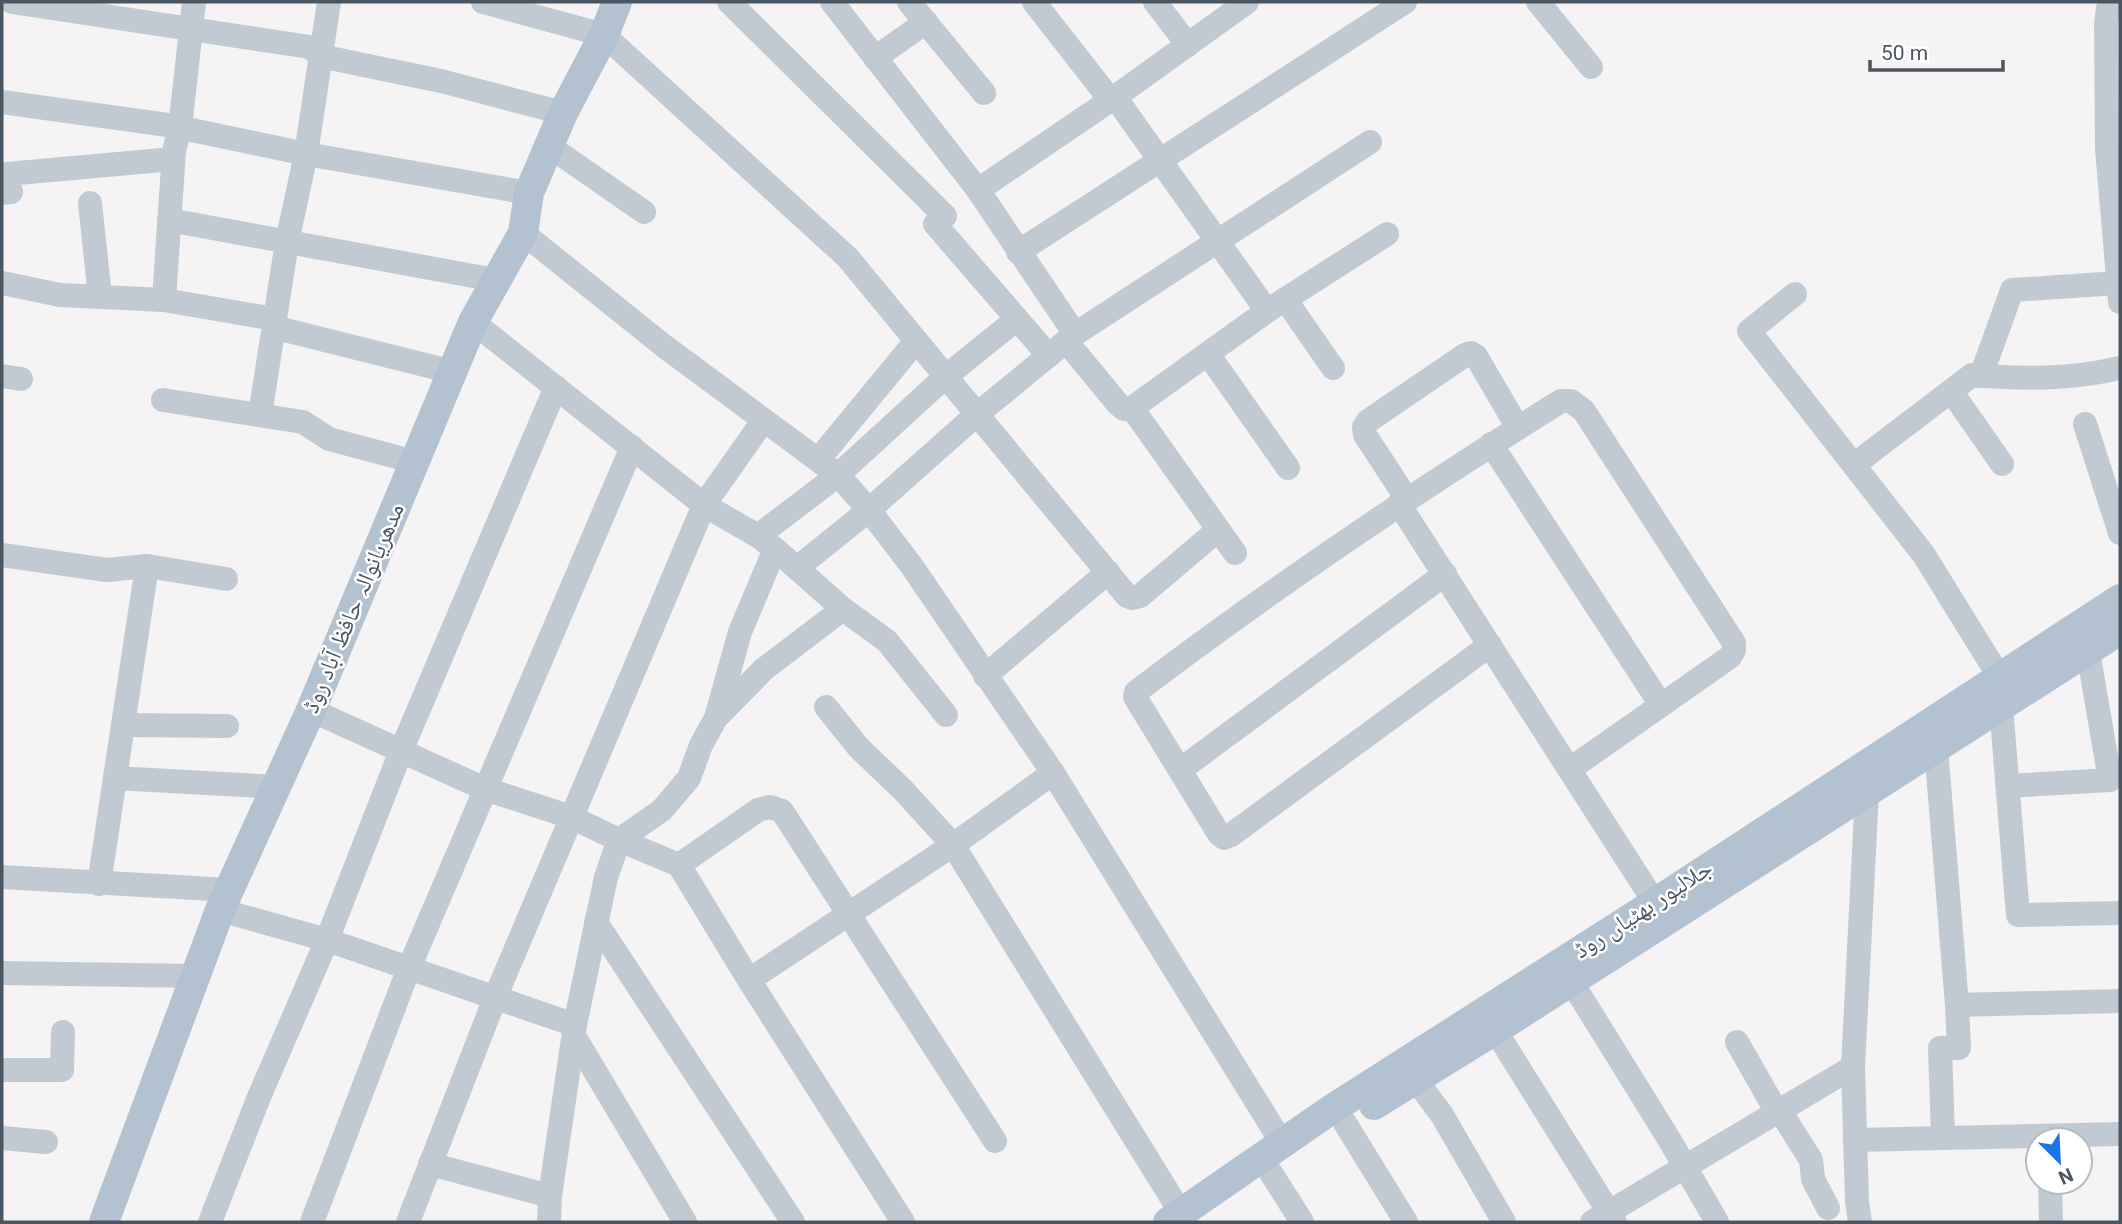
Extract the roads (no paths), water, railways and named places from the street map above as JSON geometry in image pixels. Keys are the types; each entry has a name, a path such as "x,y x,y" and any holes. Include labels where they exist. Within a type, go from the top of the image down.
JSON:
{"main road":[{"name":"مدھریانوالہ حافظ آباد روڈ","path":"104,1222 225,900 311,710 473,323 523,233 529,193 563,113 604,35 617,2"},
{"name":"جلالپور بھٹیاں روڈ","path":"1184,1219 1271,1173 1345,1123 1936,748 2001,692 2120,599"},
{"name":"جلالپور بھٹیاں روڈ","path":"1184,1219 1282,1143 1655,902 2001,692 2088,651 2120,630"}],"street":[{"path":"12,2 103,8 191,30 310,47 320,56 441,81 563,113"},
{"path":"164,300 173,159 180,128 194,2"},
{"path":"260,415 287,242 306,154 329,2"},
{"path":"483,2 604,35 848,258 1127,596 1140,596 1218,530"},
{"path":"729,2 945,216 935,224 1017,319 1063,344"},
{"path":"832,2 978,190 1018,252 1063,344 1124,409 1132,408 1276,305 1387,234"},
{"path":"909,2 984,93"},
{"path":"1034,2 1105,93 1115,97 1218,242 1333,368"},
{"path":"1155,2 1188,45"},
{"path":"978,190 1115,97 1247,2"},
{"path":"1018,252 1405,2"},
{"path":"1538,2 1591,66"},
{"path":"1981,376 2012,290 2119,292 2108,148 2106,23 2109,2"},
{"path":"875,58 926,22"},
{"path":"2,102 180,128 306,154 529,193"},
{"path":"797,568 1063,344 1370,142"},
{"path":"549,146 644,212"},
{"path":"2,193 10,192 7,174 173,159"},
{"path":"90,203 100,297"},
{"path":"169,220 495,280"},
{"path":"523,233 653,337 838,475 869,510 911,565 1053,773 1282,1143"},
{"path":"2,283 60,295 164,300 274,323 453,372"},
{"path":"1795,294 1749,331 1924,555 2001,692 2018,915 2120,912"},
{"path":"549,1222 550,1196 575,1030 606,877 619,841 662,810 689,778 701,745 716,718 766,542 945,377 1017,319"},
{"path":"473,323 704,505 766,542 843,609 887,641 946,715"},
{"path":"818,460 916,341"},
{"path":"1518,428 1476,356 1471,353 1368,421 1364,427 1365,435 1444,574 1655,902"},
{"path":"1208,354 1288,468"},
{"path":"1854,464 1972,375 2031,379 2086,376 2120,368"},
{"path":"209,1222 259,1097 327,940 401,751 556,387"},
{"path":"1951,391 2002,464"},
{"path":"163,400 303,422 328,439 415,462"},
{"path":"1490,645 1224,838 1135,697 1136,692 1246,609 1403,502 1561,401 1571,401 1584,411 1734,643 1734,650 1730,657 1570,769"},
{"path":"1132,408 1235,553"},
{"path":"408,1222 495,998 704,505 763,421"},
{"path":"2085,424 2120,533"},
{"path":"1491,444 1661,705"},
{"path":"312,1222 409,968 632,447"},
{"path":"2,555 107,570 147,566 226,579"},
{"path":"99,884 147,566"},
{"path":"985,676 1108,572"},
{"path":"1180,770 1444,574"},
{"path":"716,718 764,668 843,609"},
{"path":"2008,786 2110,780 2088,651"},
{"path":"826,707 859,748 903,790 953,845 1184,1219"},
{"path":"311,710 485,789 571,817 619,841 680,864 895,1219"},
{"path":"123,725 227,726"},
{"path":"1936,748 1958,1005 1959,1048 1940,1048 1943,1137"},
{"path":"749,980 953,845 1053,773"},
{"path":"115,778 277,787"},
{"path":"1860,1222 1853,1067 1867,792"},
{"path":"680,864 758,810 770,807 782,811 995,1141"},
{"path":"2,877 99,884 225,900 327,940 495,998 575,1030 685,1222"},
{"path":"596,922 793,1222"},
{"path":"2,973 195,976"},
{"path":"1571,981 1717,1222"},
{"path":"1958,1005 2120,1001"},
{"path":"1495,1030 1605,1219 1685,1167 1853,1067"},
{"path":"2,1070 62,1070 63,1032"},
{"path":"1737,1042 1779,1113 1811,1160 1813,1180 1828,1208"},
{"path":"1416,1080 1442,1115 1504,1222"},
{"path":"1345,1123 1406,1222"},
{"path":"2094,1135 2120,1133"},
{"path":"2,1138 46,1142"},
{"path":"1855,1140 2024,1138"},
{"path":"430,1164 550,1196"},
{"path":"1271,1173 1302,1222"},
{"path":"2050,1196 2051,1222"}]}
